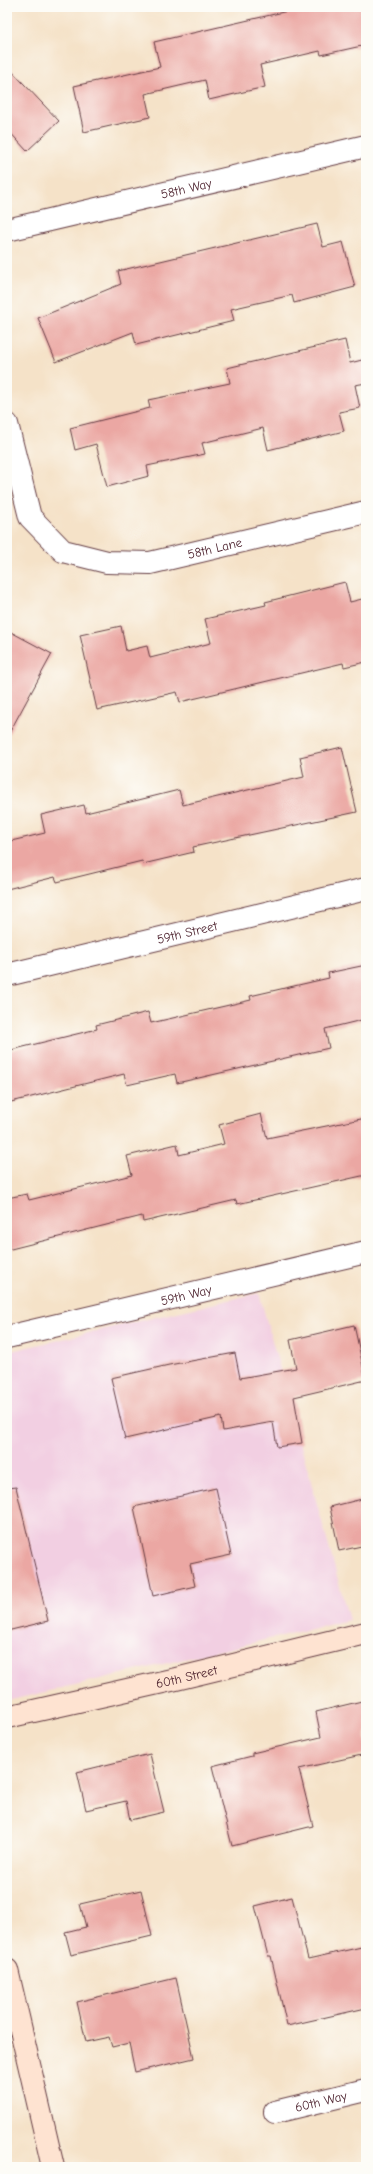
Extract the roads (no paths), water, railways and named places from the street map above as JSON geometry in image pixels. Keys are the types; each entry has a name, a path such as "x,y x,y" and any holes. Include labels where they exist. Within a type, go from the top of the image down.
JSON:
{"street":[{"name":"58th Way","path":"7,230 366,146"},
{"name":"58th Lane","path":"7,424 30,517 63,551 107,562 150,563 366,512"},
{"name":"59th Street","path":"7,975 366,890"},
{"name":"59th Way","path":"7,1337 366,1252"},
{"name":"60th Street","path":"7,1717 176,1679 366,1633"},
{"path":"7,1970 53,2167"},
{"name":"60th Way","path":"275,2112 366,2090"}]}
